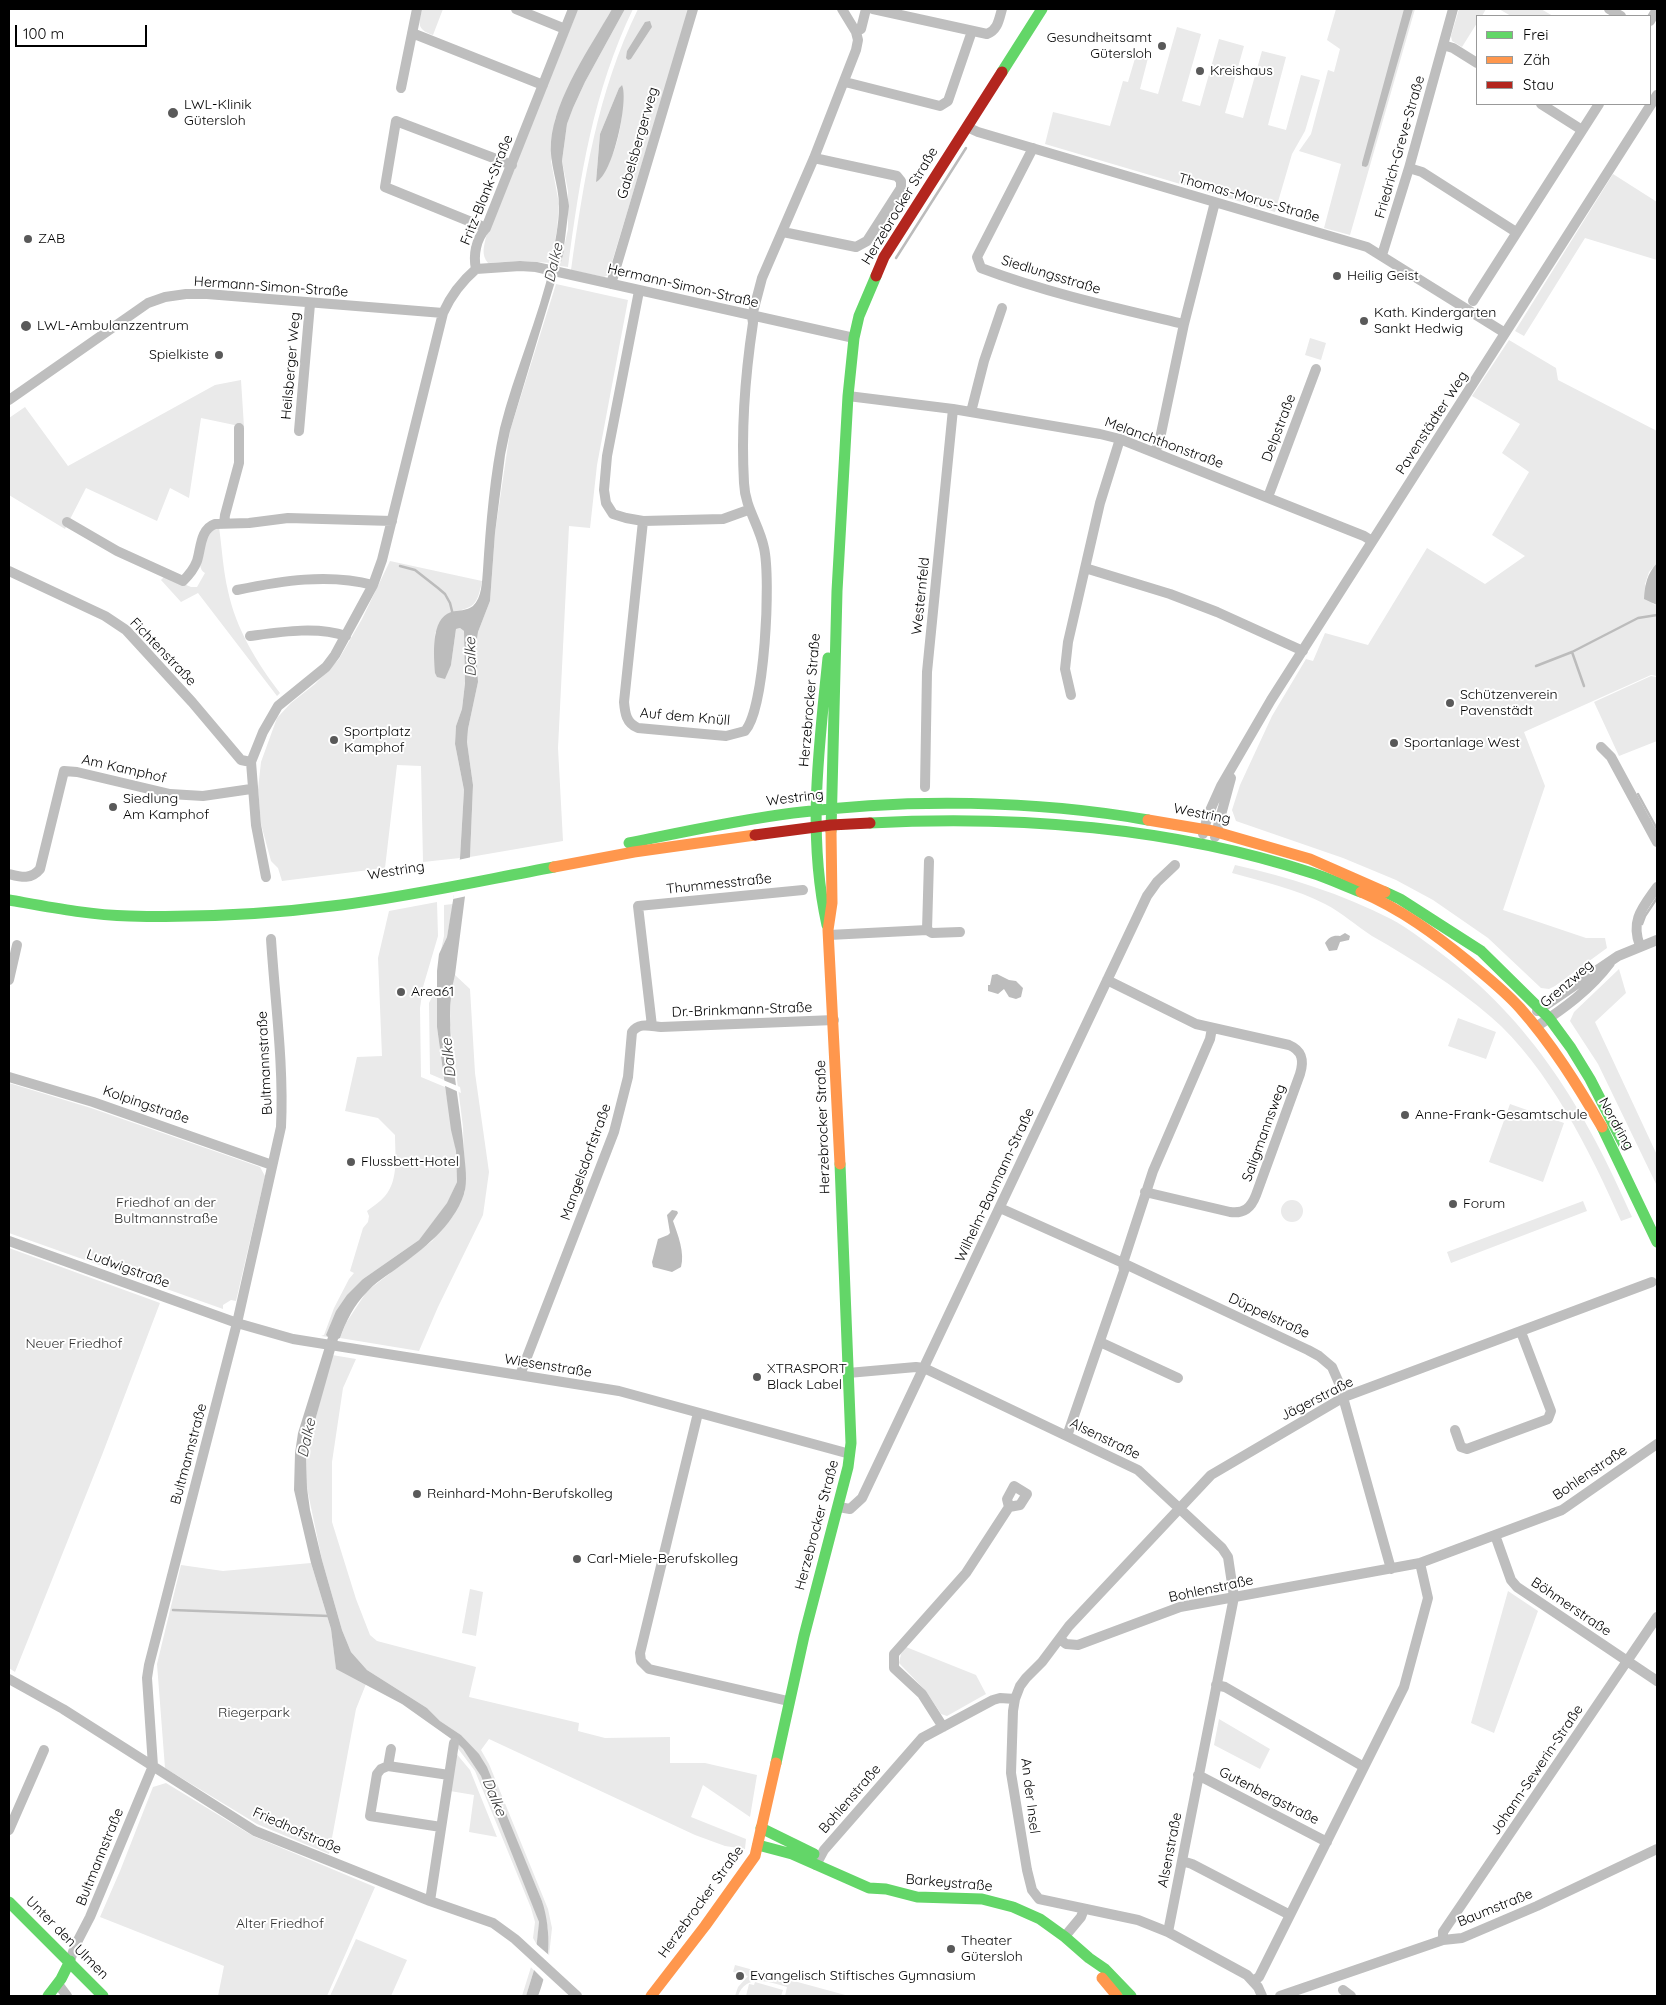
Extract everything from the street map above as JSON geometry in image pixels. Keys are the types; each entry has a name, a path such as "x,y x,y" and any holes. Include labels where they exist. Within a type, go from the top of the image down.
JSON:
{"main road":[{"name":"Herzebrocker Straße","path":"828,933 832,902 831,808 837,590 848,396 854,338 866,296 884,257 1042,9"},
{"name":"Herzebrocker Straße","path":"651,1996 740,1879 753,1859 758,1844 788,1702 817,1583 839,1507 850,1454 834,1020 828,933 820,902 815,827 823,707 837,590"},
{"name":"Westring","path":"470,879 733,822 831,808 947,804 1022,805 1128,816 1216,832 1270,846 1316,862 1402,900 1434,918 1476,948 1499,967 1540,1008"},
{"name":"Westring","path":"9,900 63,909 127,916 188,917 270,912 342,905 470,879 634,852 831,825 923,820 1021,822 1092,827 1212,847 1312,873 1376,898 1428,929 1491,980 1536,1027"},
{"name":"Westring","path":"9,891 62,900 124,907 182,908 288,902 454,882"},
{"name":"Nordring","path":"1540,1008 1586,1071 1628,1152"},
{"name":"Nordring","path":"1536,1027 1572,1077 1606,1133 1657,1242"},
{"name":"Nordring","path":"1635,1169 1657,1218"},
{"name":"Barkeystraße","path":"761,1828 818,1861"},
{"name":"Barkeystraße","path":"758,1844 818,1861 873,1881 876,1886 890,1892 917,1896 978,1898 1005,1904 1041,1919 1066,1935 1092,1961 1109,1973 1131,1996"},
{"name":"Unter den Ulmen","path":"9,1902 103,1996"},
{"path":"48,1996 58,1984 70,1961"},
{"name":"Barkeystraße","path":"1092,1961 1096,1970 1117,1996"}],"street":[{"path":"401,88 417,9"},
{"path":"516,9 565,29"},
{"name":"Fritz-Blank-Straße","path":"476,270 474,259 480,235 486,228 512,165 573,9"},
{"name":"Gabelsbergerweg","path":"612,284 693,9"},
{"path":"842,9 856,32"},
{"name":"Auf dem Knüll","path":"644,521 624,702 628,721 638,728 726,736 745,731 753,719 760,674 767,606 768,570 764,547 758,529 748,510 744,489 744,402 752,316 762,278 814,158 844,82 858,40 856,32 861,29 866,9"},
{"path":"874,9 987,34 991,33 997,25 1002,9"},
{"name":"Friedrich-Greve-Straße","path":"1382,255 1409,168 1453,9"},
{"path":"844,82 940,106 948,101 961,68 972,31"},
{"path":"412,33 543,85"},
{"path":"1443,45 1453,48 1476,62"},
{"path":"1543,105 1582,130"},
{"path":"1473,301 1598,105"},
{"name":"Pavenstädter Weg","path":"1200,844 1214,801 1260,718 1651,105"},
{"path":"486,228 385,187 396,121 512,165"},
{"name":"Thomas-Morus-Straße","path":"967,127 978,132 1367,247 1505,333"},
{"name":"Siedlungsstraße","path":"1033,148 977,257 981,268 1010,279 1080,300 1184,324"},
{"path":"782,232 856,247 867,241 901,188 901,181 897,176 814,158"},
{"path":"1409,168 1422,172 1516,232"},
{"path":"1155,452 1159,443 1184,324 1215,202"},
{"name":"Hermann-Simon-Straße","path":"476,270 520,266 544,269 854,338"},
{"path":"266,877 251,789 251,762 272,714 283,700 326,667 346,636 373,585 382,560 443,313 463,280 476,270"},
{"path":"639,291 608,456 604,490 606,503 613,514 644,521 723,519 748,510"},
{"name":"Hermann-Simon-Straße","path":"9,400 127,316 148,303 166,297 186,294 207,294 310,304 443,313"},
{"name":"Heilsberger Weg","path":"299,431 310,304"},
{"path":"971,412 986,353 1002,308"},
{"name":"Delpstraße","path":"1268,497 1316,369"},
{"name":"Melanchthonstraße","path":"848,396 953,409 1120,439 1268,497 1372,541"},
{"name":"Westernfeld","path":"925,787 927,672 953,409"},
{"path":"224,523 239,463 239,428"},
{"path":"1072,695 1065,669 1073,620 1100,503 1120,439"},
{"path":"67,522 117,551 184,581 190,575 196,563 207,529 210,526 224,523 248,523 288,518 392,521"},
{"path":"1085,568 1170,594 1217,612 1303,651"},
{"name":"Fichtenstraße","path":"9,571 105,616 126,630 192,702 241,760 251,762"},
{"path":"237,590 286,580 361,581 373,585"},
{"path":"250,636 301,632 337,633 346,636"},
{"path":"1601,747 1611,757 1657,842"},
{"name":"Pavenstädter Weg","path":"1212,847 1234,768"},
{"name":"Am Kamphof","path":"9,874 29,877 36,874 40,869 64,771 77,772 170,794 191,796 251,789"},
{"path":"927,930 929,861"},
{"name":"Wilhelm-Baumann-Straße","path":"839,1507 850,1509 862,1498 1147,896 1157,882 1175,865"},
{"path":"1640,946 1636,927 1638,914 1657,887"},
{"name":"Thummesstraße","path":"652,1026 638,906 803,890"},
{"path":"828,933 927,930 932,933 960,932"},
{"name":"Bultmannstraße","path":"70,1961 75,1946 87,1925 153,1766 147,1678 149,1665 237,1323 281,1128 282,1108 271,939"},
{"name":"Grenzweg","path":"1528,1017 1614,958 1657,940"},
{"path":"9,980 17,945"},
{"name":"Grenzweg","path":"1536,1027 1573,1001 1601,976 1614,958"},
{"name":"Saligmannsweg","path":"1107,980 1196,1024 1289,1045 1302,1056 1303,1065 1253,1203 1245,1211 1238,1213 1145,1192"},
{"name":"Dr.-Brinkmann-Straße","path":"652,1026 661,1028 834,1020"},
{"name":"Mangelsdorfstraße","path":"520,1375 614,1132 628,1077 632,1032 637,1026 652,1026"},
{"path":"1067,1436 1124,1271 1123,1263 1145,1192 1210,1039 1212,1028"},
{"name":"Kolpingstraße","path":"9,1077 93,1102 272,1165"},
{"name":"Düppelstraße","path":"1000,1208 1123,1263 1319,1356 1332,1367 1344,1397 1392,1569"},
{"name":"Ludwigstraße","path":"9,1241 237,1323"},
{"name":"Jägerstraße","path":"1060,1639 1069,1626 1211,1474 1344,1397 1652,1282"},
{"name":"Wiesenstraße","path":"237,1323 293,1340 619,1391 850,1454"},
{"path":"1454,1430 1461,1447 1467,1449 1548,1419 1551,1411 1521,1332"},
{"path":"1100,1342 1178,1378"},
{"name":"Alsenstraße","path":"848,1373 916,1367 924,1368 1138,1470 1222,1548 1228,1557 1234,1597 1168,1932"},
{"path":"698,1413 640,1653 641,1661 649,1668 788,1702"},
{"name":"Bohlenstraße","path":"1060,1639 1066,1644 1078,1645 1180,1607 1420,1563 1562,1510 1657,1444"},
{"path":"943,1727 922,1694 894,1668 894,1654 966,1572 1010,1507"},
{"name":"Böhmerstraße","path":"1495,1535 1511,1580 1518,1587 1657,1681"},
{"name":"Gutenbergstraße","path":"1254,1981 1259,1976 1404,1687 1428,1598 1420,1563"},
{"name":"Johann-Sewerin-Straße","path":"1443,1940 1443,1932 1657,1617"},
{"path":"1015,1700 1026,1678 1042,1662 1060,1639"},
{"name":"Friedhofstraße","path":"9,1679 63,1710 255,1831 430,1901 493,1923 515,1939 577,1996"},
{"path":"1216,1685 1225,1687 1364,1767"},
{"name":"Bohlenstraße","path":"818,1861 844,1826 922,1738 993,1700 1000,1698 1015,1700"},
{"name":"An der Insel","path":"1015,1700 1011,1735 1011,1773 1032,1890 1039,1898 1084,1909"},
{"path":"430,1901 454,1743"},
{"path":"388,1766 390,1749"},
{"path":"9,1830 44,1750"},
{"path":"441,1827 370,1816 378,1774 381,1769 388,1766 449,1775"},
{"name":"Gutenbergstraße","path":"1198,1775 1327,1842"},
{"name":"Baumstraße","path":"1284,1995 1443,1940 1462,1938 1537,1906 1657,1849"},
{"path":"1182,1862 1192,1864 1290,1915"},
{"path":"1066,1935 1081,1917 1084,1909 1138,1920 1168,1932 1248,1975 1254,1981 1262,1996"},
{"path":"58,1984 67,1996"}],"green space":[{"path":"422,9 443,9 433,35 421,28"},
{"path":"578,9 612,9 574,77 555,119 551,161 559,204 551,263 521,261 488,263 484,254 486,237"},
{"path":"625,9 633,9 619,40 598,103 583,168 568,267 560,266 568,229 568,191 562,161 567,124 585,82"},
{"path":"638,9 689,9 608,275 604,277 571,270 581,203 594,137 612,72","holes":["652,27 631,59 627,59 627,51","622,85 622,112 617,142 611,158 596,182 600,134 619,88"]},
{"path":"1336,9 1415,9 1350,235 1324,228 1341,164 1299,151 1311,134 1328,70 1334,72 1340,49 1327,40"},
{"path":"1459,9 1486,9 1483,15 1476,15 1476,25 1462,47 1452,41 1451,36"},
{"path":"1499,9 1541,9 1551,15 1509,15"},
{"path":"1177,27 1201,34 1182,101 1200,106 1219,39 1244,46 1225,113 1243,118 1262,51 1286,57 1268,125 1286,130 1301,75 1320,80 1305,131 1292,154 1275,212 1045,144 1053,112 1110,126 1123,81 1128,82 1136,55 1148,58 1140,89 1158,94"},
{"path":"1613,174 1657,202 1657,260 1585,238 1524,336 1515,331"},
{"path":"556,284 628,300 597,465 590,528 569,526 558,748 563,841 470,857 473,785 467,742 478,682 476,646 478,632 490,601 495,533 510,431"},
{"path":"1310,338 1326,343 1321,360 1305,355"},
{"path":"1509,340 1556,368 1558,380 1657,431 1657,563 1649,572 1645,584 1653,604 1657,605 1657,676 1651,675 1524,732 1545,786 1503,910 1586,938 1605,938 1607,948 1549,989 1541,988 1488,938 1433,900 1396,880 1343,858 1236,821 1232,810 1240,785 1272,716 1306,659 1313,661 1325,633 1368,645 1427,548 1485,584 1525,556 1492,535 1529,472 1502,453 1520,424 1472,396"},
{"path":"241,380 244,427 201,418 189,498 170,488 157,521 86,488 65,529 9,495 9,418 25,407 68,466 215,385"},
{"path":"219,527 226,583 236,619 248,645 280,693 277,696 198,593 181,602 161,580 165,576 191,587 197,587 205,573 200,565 200,559 205,539 211,530"},
{"name":"Sportplatz Kamphof","path":"390,561 482,581 474,604 465,609 451,612 435,633 434,656 451,665 456,629 460,628 464,631 465,682 462,709 456,726 455,744 464,790 460,858 423,862 421,766 397,765 385,868 282,881 278,868 271,861 261,824 258,789 261,762 277,718 291,703 315,684 339,659 362,619"},
{"path":"1651,676 1657,677 1657,741 1619,756 1594,702"},
{"path":"1235,865 1315,887 1391,919 1438,951 1472,978 1502,1007 1553,1070 1595,1140 1632,1217 1621,1221 1582,1139 1549,1085 1512,1037 1491,1017 1434,974 1372,936 1344,915 1314,899 1291,890 1232,873"},
{"path":"437,902 438,936 423,987 420,1008 421,1077 445,1087 456,1151 457,1182 447,1204 419,1240 363,1279 328,1337 321,1336 324,1335 334,1308 354,1273 350,1271 363,1228 368,1222 369,1216 367,1211 385,1196 394,1175 396,1158 395,1135 378,1118 345,1111 357,1057 382,1056 378,958 389,911"},
{"path":"453,904 447,937 441,950 444,936 444,905"},
{"path":"1619,969 1626,993 1595,1022 1657,1155 1657,1186 1598,1064 1570,1021 1574,1012"},
{"path":"455,975 470,989 475,1073 489,1172 483,1215 438,1307 419,1351 340,1338 346,1323 367,1291 432,1241 453,1216 465,1192 463,1127 450,1025 451,988"},
{"path":"437,987 437,1027 444,1080 430,1074 429,1003"},
{"path":"1458,1018 1496,1032 1486,1059 1448,1046"},
{"name":"Friedhof an der Bultmannstraße","path":"9,1083 91,1108 260,1167 265,1176 236,1301 231,1300 223,1305 223,1309 9,1233"},
{"path":"1510,1104 1564,1123 1543,1182 1489,1162"},
{"path":"1292,1200 1300,1203 1303,1211 1300,1219 1292,1222 1284,1219 1281,1211 1284,1203"},
{"path":"1583,1201 1587,1211 1451,1263 1447,1252"},
{"name":"Neuer Friedhof","path":"9,1248 160,1303 102,1455 15,1672 9,1668"},
{"path":"332,1355 356,1359 343,1388 332,1462 332,1522 356,1599 370,1635 377,1641 476,1667 469,1697 579,1723 578,1731 605,1738 670,1737 670,1763 705,1763 757,1775 750,1817 703,1785 691,1817 746,1839 745,1849 725,1846 695,1835 489,1739 481,1750 489,1764 548,1909 552,1928 549,1956 547,1954 548,1930 542,1901 482,1759 461,1735 440,1721 427,1708 367,1670 351,1652 342,1630 322,1560 307,1488 306,1456"},
{"name":"Riegerpark","path":"311,1563 331,1629 336,1668 366,1684 356,1709 329,1854 257,1824 165,1768 157,1664 181,1565 223,1571"},
{"path":"470,1589 483,1592 476,1636 462,1633"},
{"path":"1508,1591 1538,1611 1494,1733 1471,1723"},
{"path":"906,1647 976,1675 986,1694 947,1716 941,1714 926,1691 899,1663 901,1654"},
{"path":"1219,1719 1270,1749 1260,1769 1214,1745"},
{"path":"457,1743 476,1767 491,1797 539,1922 537,1945 533,1938 535,1922 531,1908 475,1771 456,1746"},
{"path":"455,1752 470,1770 497,1837 469,1832 474,1795 450,1791"},
{"name":"Alter Friedhof","path":"166,1783 253,1836 375,1887 327,1996 218,1996 224,1966 100,1917 153,1787"},
{"path":"356,1939 407,1960 391,1996 330,1996"},
{"path":"735,1965 849,1996 785,1996 787,1987 759,1981 746,1984 738,1996 735,1996 738,1987 748,1976 733,1972"},
{"path":"531,1967 534,1970 526,1996 522,1996"},
{"path":"755,1982 783,1990 781,1996 746,1996 749,1984 754,1985"}],"water":[{"name":"Dalke","path":"612,9 625,9 585,82 567,124 562,161 569,206 563,255 510,431 495,533 490,601 478,632 476,646 478,682 467,742 473,785 470,857 451,995 450,1016 453,1062 466,1178 464,1194 453,1217 445,1227 374,1286 358,1302 338,1339 306,1456 310,1510 342,1630 351,1652 367,1670 427,1708 440,1721 461,1735 479,1754 487,1767 542,1901 548,1937 545,1973 538,1996 526,1996 534,1970 539,1922 481,1776 457,1743 402,1704 336,1669 331,1629 311,1563 294,1490 295,1453 298,1433 328,1337 326,1335 336,1311 347,1295 363,1279 419,1240 447,1203 457,1182 456,1151 451,1130 437,1027 437,971 439,954 447,937 460,858 464,790 455,744 456,726 462,709 465,683 464,631 460,628 456,629 451,665 445,679 437,677 435,673 436,630 444,616 451,612 471,608 476,603 480,594 491,481 500,428 540,304 556,234 559,198 551,150 554,125 566,90"},
{"path":"1404,9 1413,9 1368,165 1366,167 1362,166 1362,163"},
{"path":"650,21 652,27 631,59 628,60 626,58 627,51 645,22"},
{"path":"622,85 624,93 623,106 614,152 602,176 596,182 600,134 619,88"},
{"path":"1657,563 1657,605 1644,599 1647,580"},
{"path":"1345,933 1350,936 1349,940 1340,942 1337,950 1329,951 1325,943 1331,937 1340,936"},
{"path":"997,974 1016,981 1023,988 1021,997 1016,999 1009,997 1004,989 998,994 988,991 992,975"},
{"path":"672,1210 678,1213 673,1221 680,1244 682,1262 681,1267 672,1272 653,1267 652,1262 658,1239 670,1233 667,1215"}],"pier":[{"path":"472,857 467,896 453,899 458,860"},
{"path":"443,1080 460,1087 461,1093 443,1085"},
{"path":"535,1943 550,1956 546,1982 531,1967"}],"waterway":[{"path":"896,258 966,148"},
{"path":"400,566 415,570 445,594 453,615"},
{"path":"1536,666 1572,652 1638,618 1657,615"},
{"path":"1572,652 1584,686"},
{"path":"1638,794 1657,829"},
{"path":"1642,924 1657,898"},
{"path":"173,1610 329,1616"}],"traffic: fast":[{"path":"1002,72 1042,9"},
{"path":"831,831 837,591 848,396 854,338 859,316 876,276"},
{"path":"827,925 817,858 816,825 818,758 828,658"},
{"path":"629,843 772,816 836,808 926,803 971,803 1061,808 1148,820"},
{"path":"870,823 925,821 1037,823 1149,835 1259,857 1318,875 1361,892"},
{"path":"9,900 114,915 235,915 288,911 368,901 554,867"},
{"path":"1385,892 1400,899 1481,951 1549,1018 1571,1048 1590,1079 1624,1145"},
{"path":"1602,1127 1657,1242"},
{"path":"776,1763 804,1636 848,1467 851,1443 840,1164"},
{"path":"761,1828 814,1854"},
{"path":"758,1845 792,1854 869,1888 886,1889 917,1897 982,1899 1013,1907 1040,1919 1065,1937 1105,1969 1131,1996"},
{"path":"9,1902 103,1996"},
{"path":"48,1996 61,1979 70,1961"}],"traffic: slow":[{"path":"1148,820 1213,831 1310,859 1385,892"},
{"path":"831,831 832,903 828,930 840,1164"},
{"path":"554,867 634,852 755,835"},
{"path":"1361,892 1390,906 1431,932 1496,984 1520,1008 1554,1051 1602,1127"},
{"path":"651,1996 705,1926 755,1856 776,1763"},
{"path":"1102,1978 1117,1996"}],"traffic: jam":[{"path":"876,276 884,257 1002,72"},
{"path":"755,835 831,825 870,823"}],"place":[{"name":"Gesundheitsamt Gütersloh","path":"1162,46"},
{"name":"Kreishaus","path":"1200,71"},
{"name":"LWL-Klinik Gütersloh","path":"173,113"},
{"name":"ZAB","path":"28,239"},
{"name":"Heilig Geist","path":"1337,276"},
{"name":"Kath. Kindergarten Sankt Hedwig","path":"1364,321"},
{"name":"LWL-Ambulanzzentrum","path":"26,326"},
{"name":"Spielkiste","path":"219,355"},
{"name":"Schützenverein Pavenstädt","path":"1450,703"},
{"name":"Sportplatz Kamphof","path":"334,740"},
{"name":"Sportanlage West","path":"1394,743"},
{"name":"Siedlung Am Kamphof","path":"113,807"},
{"name":"Area61","path":"401,992"},
{"name":"Anne-Frank-Gesamtschule","path":"1405,1115"},
{"name":"Flussbett-Hotel","path":"351,1162"},
{"name":"Forum","path":"1453,1204"},
{"name":"XTRASPORT Black Label","path":"757,1377"},
{"name":"Reinhard-Mohn-Berufskolleg","path":"417,1494"},
{"name":"Carl-Miele-Berufskolleg","path":"577,1559"},
{"name":"Theater Gütersloh","path":"951,1949"},
{"name":"Evangelisch Stiftisches Gymnasium","path":"740,1976"}]}
